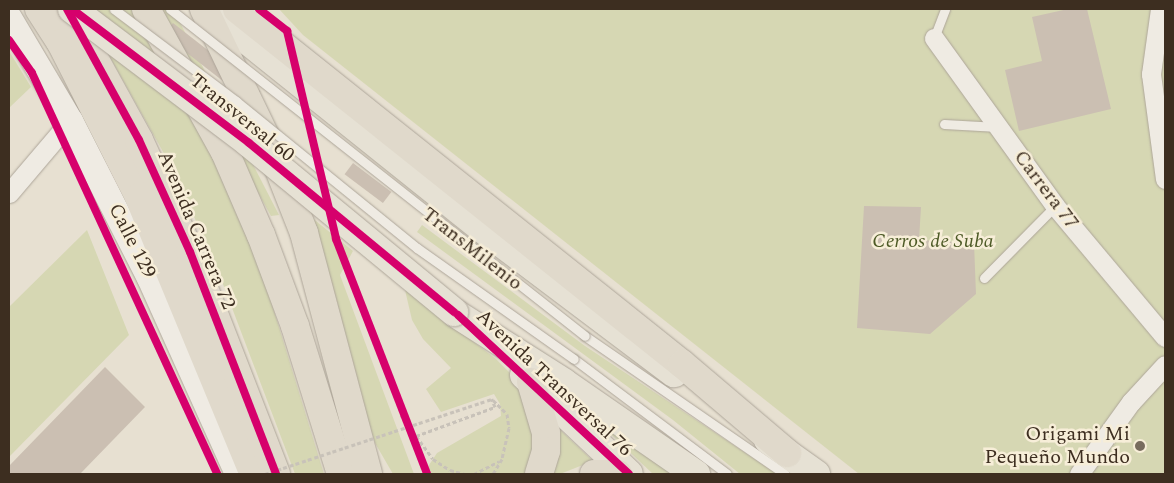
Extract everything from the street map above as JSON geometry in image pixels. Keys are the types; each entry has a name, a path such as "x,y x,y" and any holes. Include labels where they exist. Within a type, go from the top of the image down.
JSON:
{"highway":[{"path":"39,9 61,42 139,197 254,474"},
{"name":"Avenida Carrera 72","path":"67,9 139,140 190,252 276,474"},
{"path":"146,9 225,152 261,234 295,326 340,474"},
{"path":"190,9 253,110"},
{"path":"204,9 253,110 304,233 368,474"},
{"path":"237,9 682,364 786,464"},
{"path":"531,382 546,432 539,474"},
{"path":"351,408 384,474"},
{"path":"594,474 618,474"}],"main road":[{"name":"Transversal 60","path":"72,9 248,143 456,314"},
{"path":"208,9 591,327 786,464 816,474"},
{"name":"Calle 129","path":"9,18 70,121 150,278 238,474"},
{"name":"Avenida Transversal 76","path":"456,314 629,474"},
{"name":"Avenida Transversal 76","path":"456,314 563,382 696,474"}],"street":[{"path":"1160,9 1151,74 1165,179"},
{"name":"Carrera 77","path":"934,38 1055,206 1165,337"},
{"path":"9,193 70,121"},
{"path":"1078,474 1131,402 1165,365"}],"lane":[{"name":"TransMilenio","path":"114,9 236,100 417,248 574,359 727,474"},
{"name":"TransMilenio","path":"170,9 591,327"},
{"path":"934,38 945,9"},
{"path":"944,124 998,127"},
{"path":"984,278 1055,206"}],"path":[{"path":"416,436 495,407 492,399"},
{"path":"492,399 507,414 510,428 502,459 493,474"},
{"path":"265,474 492,399"},
{"path":"398,406 415,451"},
{"path":"402,415 433,458 450,470 465,474"},
{"path":"474,474 490,469 502,459"}],"green space":[{"path":"83,9 131,9 212,153 260,265 324,474 295,474 215,263 171,166"},
{"path":"157,9 173,9 279,215 271,216"},
{"name":"Cerros de Suba","path":"279,9 1165,9 1165,474 859,474 303,35"},
{"path":"9,51 31,87 9,108"},
{"path":"311,217 353,251 340,275 414,474 393,474 375,443 342,338"},
{"path":"422,225 585,346 777,474 740,474 673,420 417,232"},
{"path":"87,230 129,335 9,457 9,307"},
{"path":"405,290 496,359 518,381 538,416 530,474 423,474 437,453 501,416 500,404 494,394 441,412 426,389 451,368 423,339 412,320"},
{"path":"583,408 685,474 653,474"},
{"path":"556,426 593,461 560,474 548,474"}],"building":[{"path":"1068,9 1087,9 1111,109 1019,131 1005,70 1042,61 1032,17"},
{"path":"173,23 260,91 251,103 164,35"},
{"path":"353,163 391,192 383,203 345,174"},
{"path":"864,206 921,207 919,240 974,243 976,294 930,334 857,328"},
{"path":"105,367 145,407 80,474 9,474 9,466"}],"cycle path":[{"path":"67,9 139,140 190,252 276,474"},
{"path":"72,9 249,143 454,312"},
{"path":"259,9 287,31 336,239 427,474"},
{"path":"9,40 32,73 217,474"},
{"path":"458,315 629,474"}],"place":[{"name":"Origami Mi Pequeño Mundo","path":"1140,446"}]}
